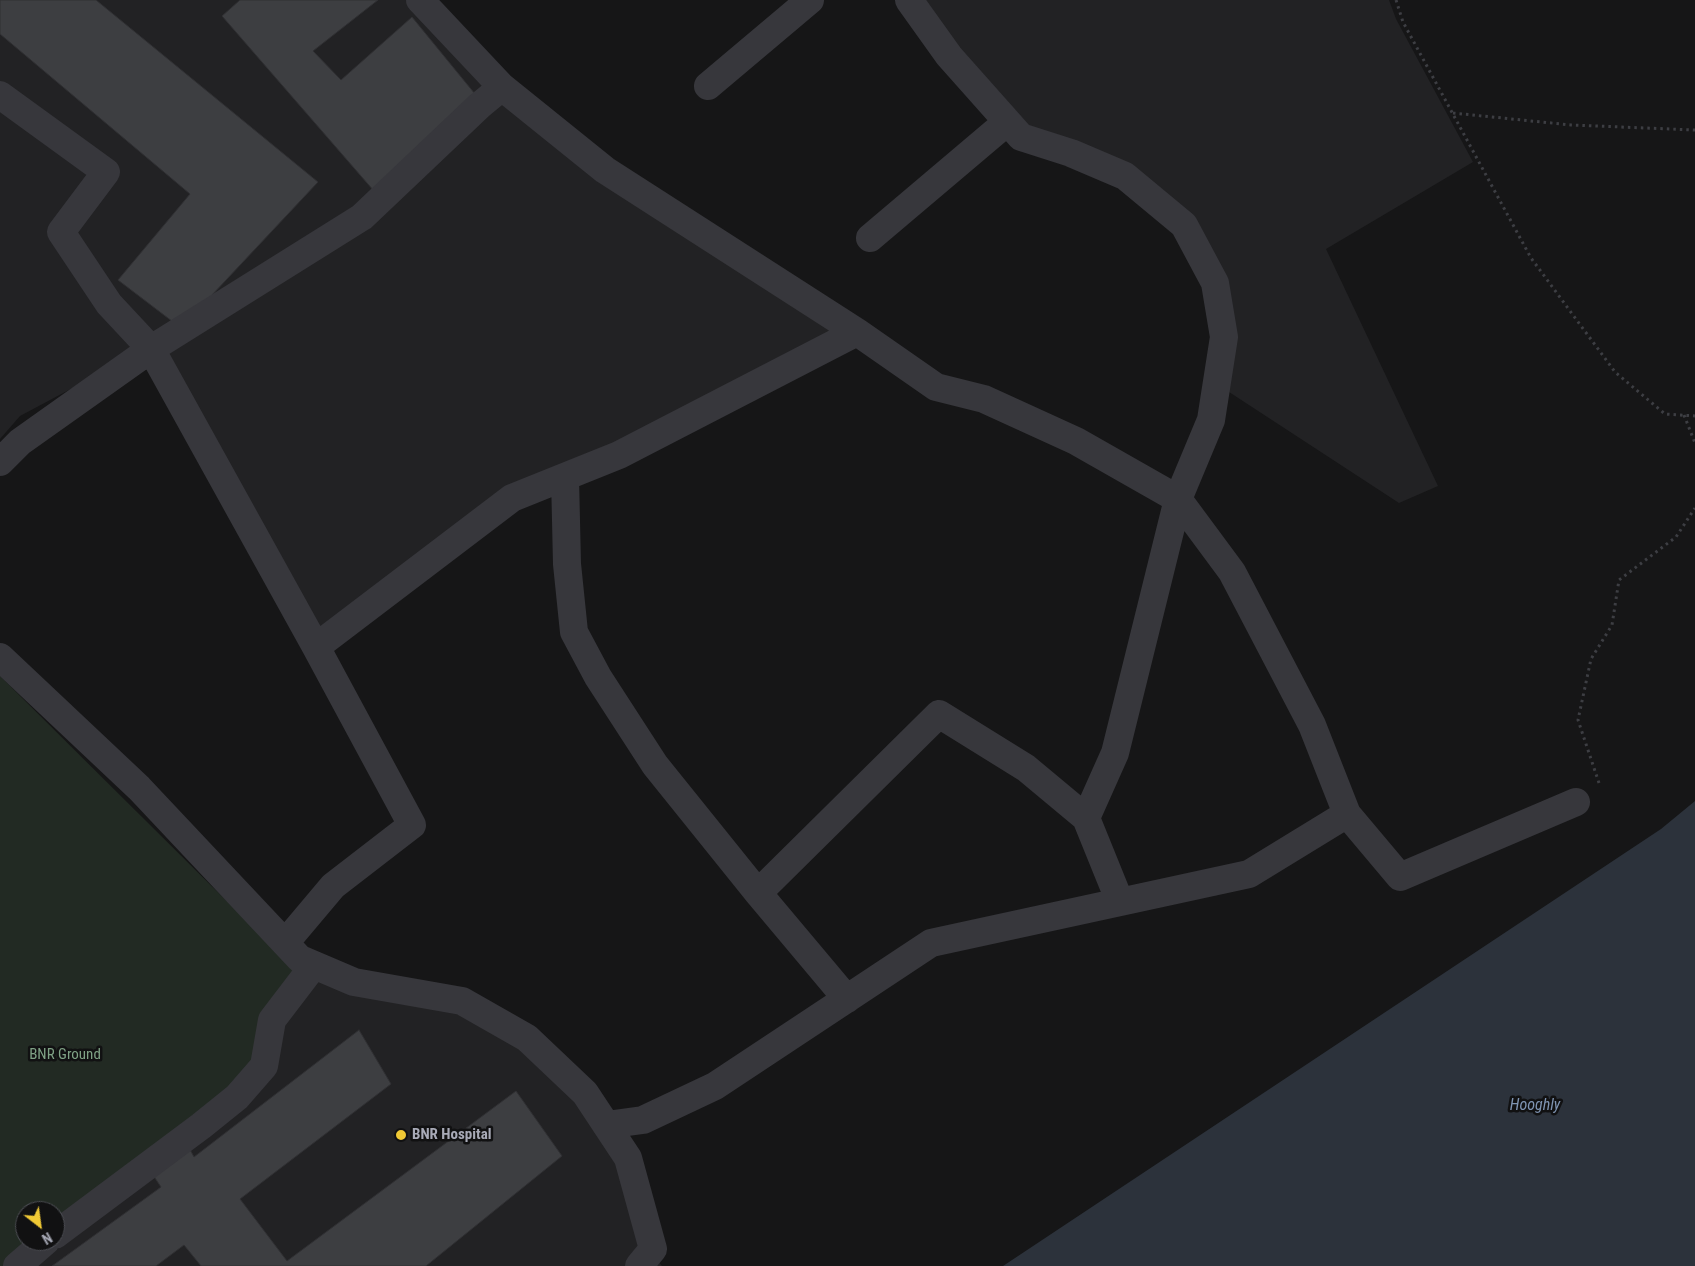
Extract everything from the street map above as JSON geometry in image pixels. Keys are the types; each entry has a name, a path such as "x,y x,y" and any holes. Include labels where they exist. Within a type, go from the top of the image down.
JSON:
{"lane":[{"path":"420,0 502,87 605,170 857,332 936,387 984,399 1067,437 1178,499 1232,572 1312,725 1348,814 1400,877 1576,802"},
{"path":"708,86 810,0"},
{"path":"909,0 949,56 1021,137 1072,153 1125,176 1184,225 1215,282 1224,337 1211,420 1178,499 1115,753 1086,818"},
{"path":"0,462 20,442 151,349 362,216 479,106 502,87"},
{"path":"0,95 106,172 61,232 109,304 151,349 412,825 333,886 285,944"},
{"path":"870,238 1007,122"},
{"path":"316,647 512,498 619,456 857,332"},
{"path":"565,477 567,564 574,632 598,677 655,765 758,893 847,998"},
{"path":"0,657 139,788 300,959 354,982 462,1001 527,1038 585,1093 628,1158 653,1250 639,1266"},
{"path":"758,893 939,714 1026,768 1086,818 1120,902"},
{"path":"606,1125 643,1120 714,1086 930,943 1250,874 1348,814"},
{"path":"65,1227 237,1097 264,1066 272,1020 314,964"},
{"path":"18,1266 35,1251"}],"path":[{"path":"1396,0 1403,22 1531,258 1615,372 1665,414 1695,416"},
{"path":"1453,113 1571,125 1695,130"},
{"path":"1684,415 1695,443"},
{"path":"1602,791 1578,720 1591,659 1612,625 1619,580 1676,538 1695,508"}],"shaded area":[{"path":"0,0 411,0 482,74 834,329 750,383 515,491 322,640 142,351 20,416 0,439"},
{"path":"920,0 1389,0 1396,19 1473,162 1326,249 1438,486 1399,503 1226,390 1186,219 1024,133"},
{"name":"BNR Hospital","path":"316,976 459,1010 523,1046 581,1100 620,1163 645,1245 662,1266 37,1266 55,1251 65,1251 65,1243 170,1156 279,1025"}],"green space":[{"name":"BNR Ground","path":"0,676 282,956 296,966 259,1064 65,1216 65,1201 15,1201 15,1251 17,1251 4,1266 0,1266"}],"water":[{"name":"Hooghly","path":"1695,801 1695,1266 1003,1266 1661,829"}],"building":[{"path":"0,0 96,0 318,182 181,328 118,280 190,194 0,34"},
{"path":"240,0 378,0 313,51 341,80 412,17 475,94 374,191 222,16"},
{"path":"359,1030 391,1084 240,1199 287,1261 516,1091 562,1156 426,1266 201,1266 184,1245 156,1266 52,1266 161,1187 153,1175 188,1146 194,1157"}],"place":[{"name":"BNR Hospital","path":"401,1135"}]}
